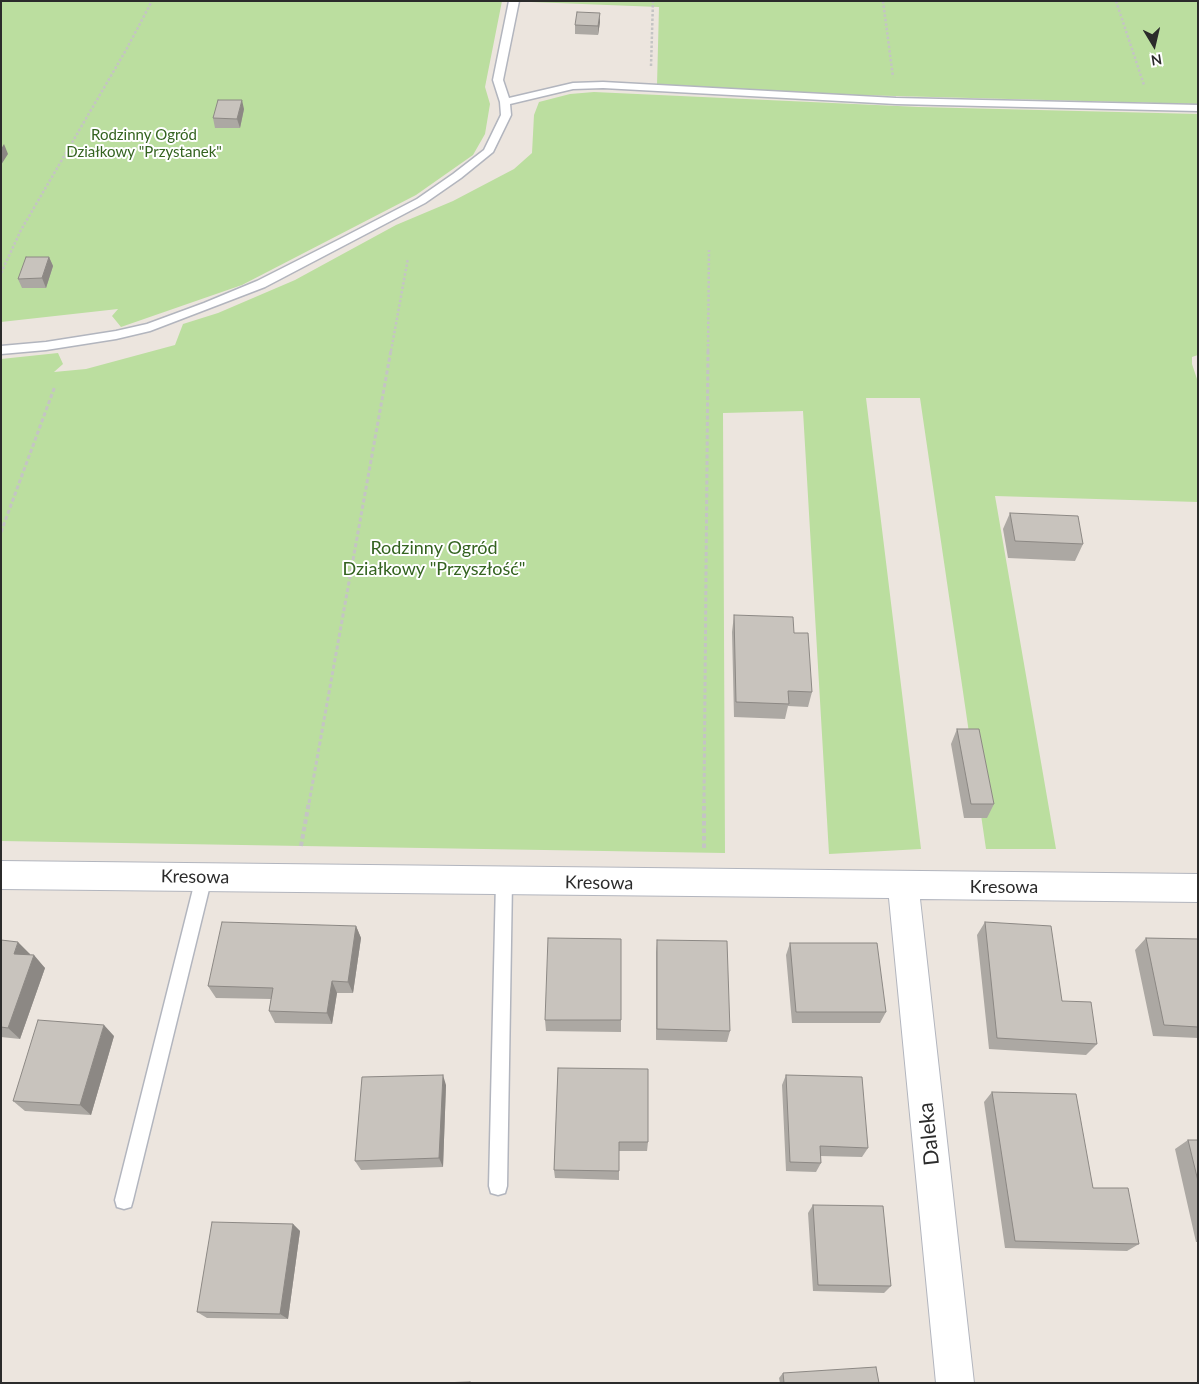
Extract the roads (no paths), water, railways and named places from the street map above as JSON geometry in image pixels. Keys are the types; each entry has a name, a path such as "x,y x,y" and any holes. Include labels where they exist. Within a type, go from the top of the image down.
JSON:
{"street":[{"name":"Kresowa","path":"1,875 1198,888"},
{"name":"Daleka","path":"902,886 955,1383"}],"lane":[{"path":"1,350 79,341 150,327 261,284 421,201 488,152 496,141 506,114 505,102 498,80 514,1"},
{"path":"505,102 573,86 603,85 896,101 1198,108"},
{"path":"124,1200 204,877"},
{"path":"498,1186 504,881"}],"park label":[{"name":"Rodzinny Ogród Działkowy \"Przystanek\"","path":"144,144"},
{"name":"Rodzinny Ogród Działkowy \"Przyszłość\"","path":"434,558"}]}
